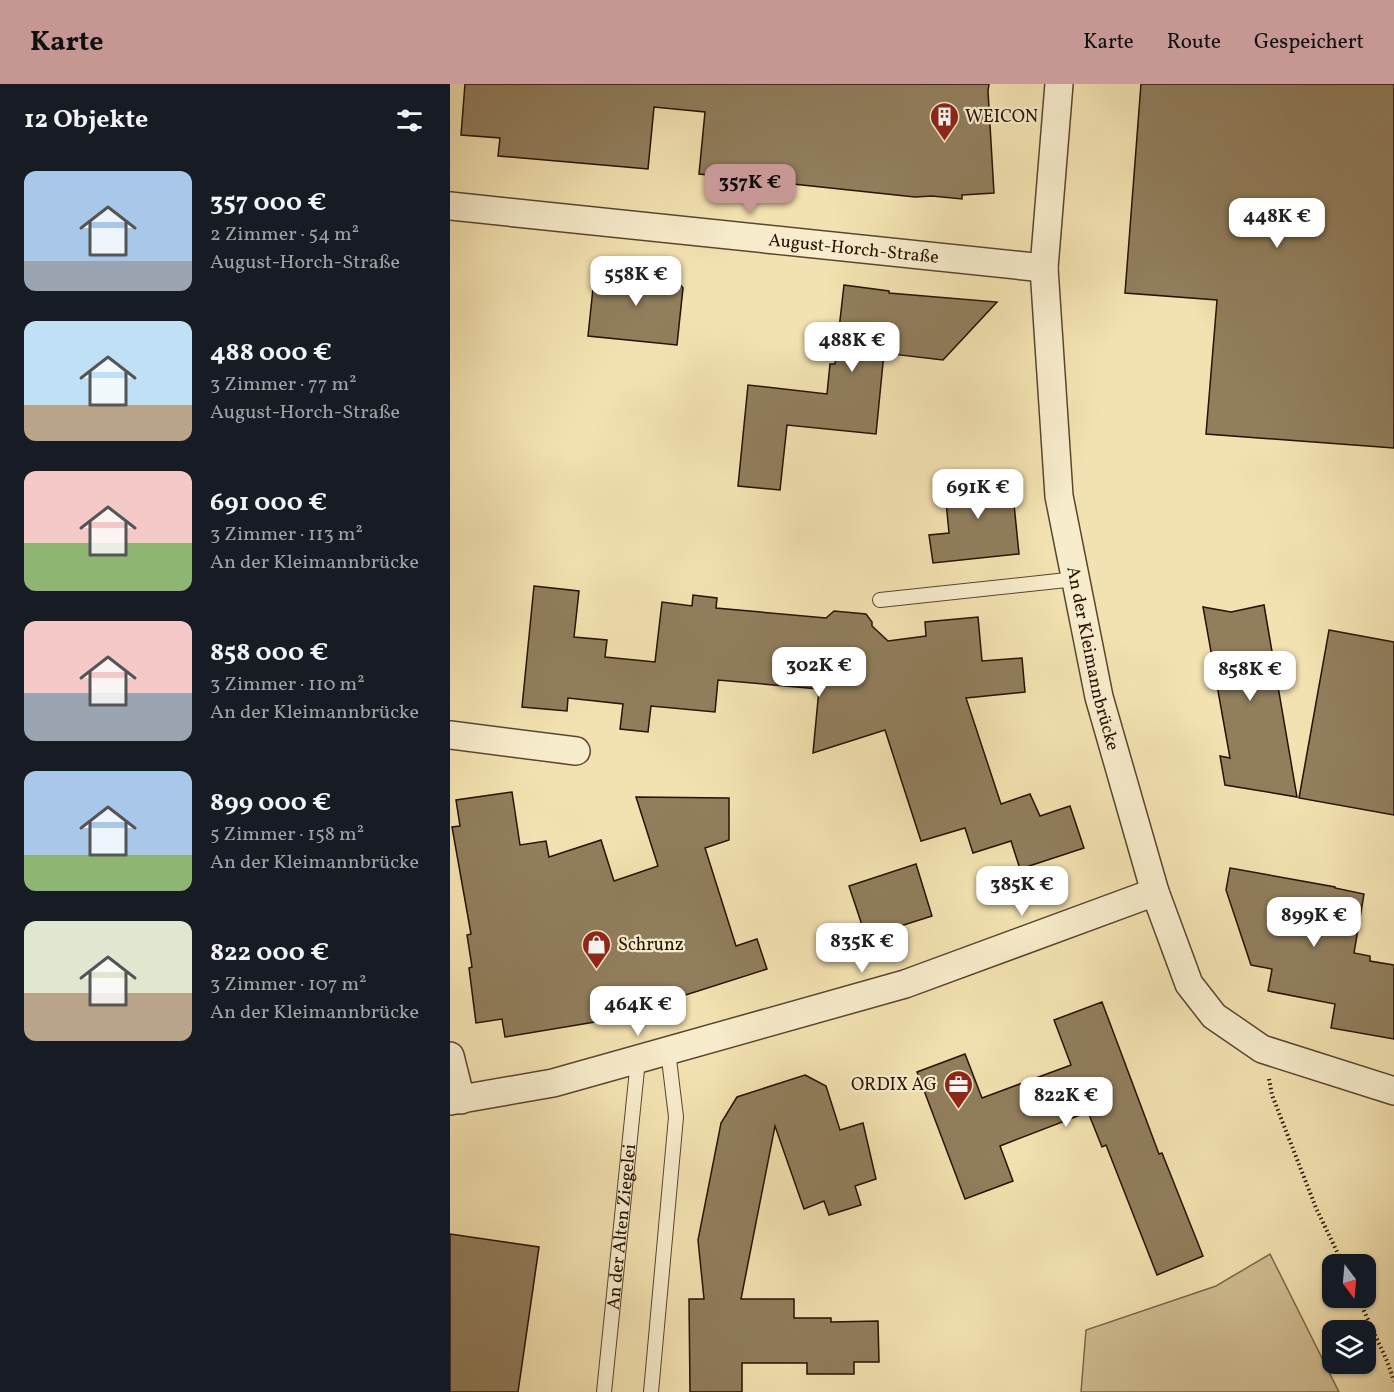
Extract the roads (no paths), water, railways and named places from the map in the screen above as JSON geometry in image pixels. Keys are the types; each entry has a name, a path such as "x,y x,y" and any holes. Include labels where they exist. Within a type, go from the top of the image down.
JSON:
{"street":[{"name":"An der Kleimannbrücke","path":"1059,84 1044,268 1059,496 1099,696 1155,892 1190,984 1214,1016 1262,1049 1394,1091"},
{"name":"August-Horch-Straße","path":"450,206 1044,268"},
{"path":"450,735 576,751"},
{"path":"450,1056 455,1101 554,1083 905,984 1155,892"}],"lane":[{"path":"880,600 1076,579"},
{"path":"651,1392 676,1117 668,1051"},
{"name":"An der Alten Ziegelei","path":"604,1392 638,1060"}],"place":[{"name":"WEICON","path":"944,142"},
{"name":"Schrunz","path":"597,970"},
{"name":"ORDIX AG","path":"958,1110"}]}
